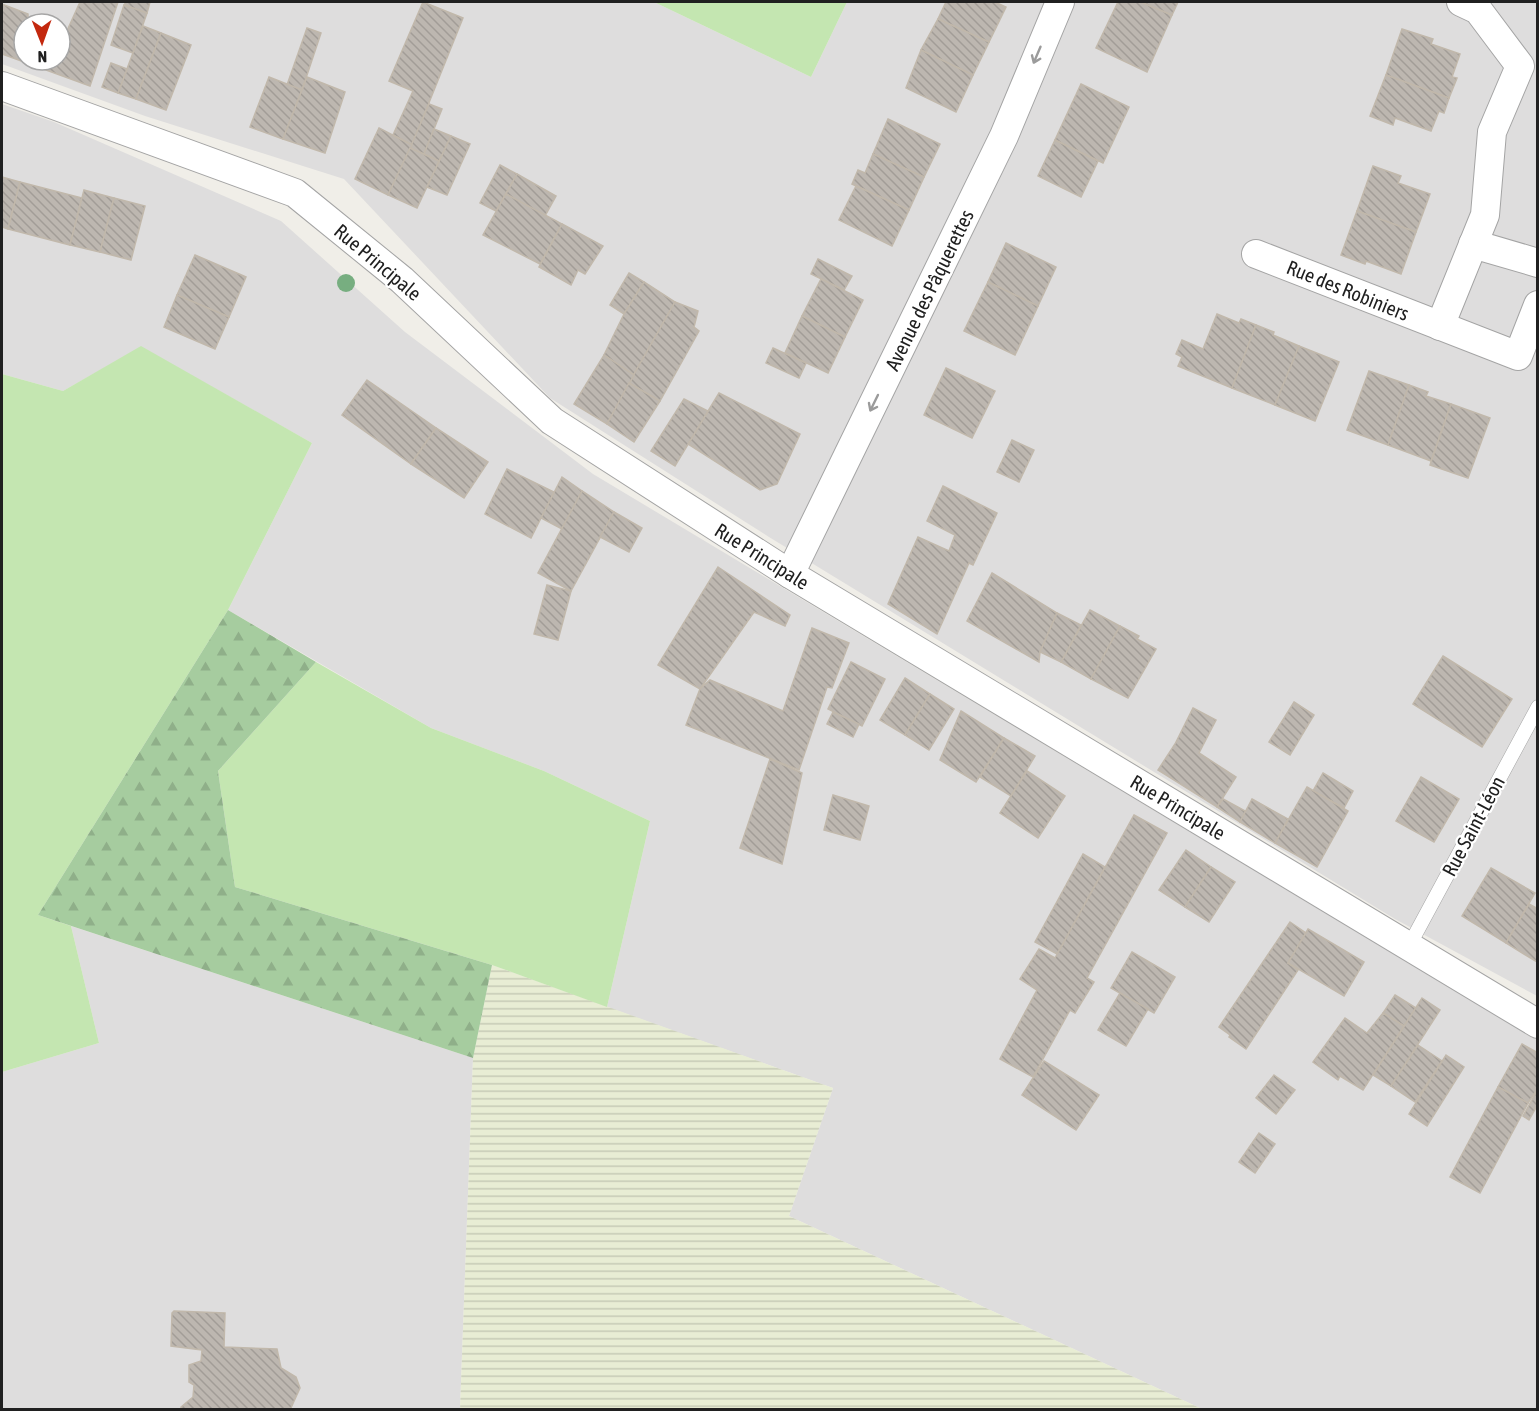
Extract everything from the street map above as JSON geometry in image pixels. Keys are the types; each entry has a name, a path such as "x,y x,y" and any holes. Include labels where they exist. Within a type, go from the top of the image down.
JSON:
{"street":[{"name":"Avenue des Pâquerettes","path":"790,574 1004,136 1060,2"},
{"path":"1440,326 1485,214 1492,132 1520,66 1478,10 1461,2"},
{"name":"Rue Principale","path":"2,86 295,193 402,280 552,421 790,574 1538,1024"},
{"path":"1473,244 1538,263"},
{"name":"Rue des Robiniers","path":"1256,254 1518,356 1538,305"}],"lane":[{"name":"Rue Saint-Léon","path":"1409,946 1538,707"}],"shaded area":[{"path":"2,2 654,2 811,77 847,2 1537,2 1537,996 1395,919 769,537 550,398 344,179 145,116 24,72 72,72 72,12 12,12 12,68 2,64"},
{"path":"2,104 54,122 281,221 405,332 593,474 1537,1040 1537,1409 1202,1409 789,1216 833,1088 607,1007 650,821 544,771 431,728 228,610 312,443 141,347 63,391 2,374"},
{"path":"71,926 473,1058 460,1409 2,1410 2,1072 99,1043"}],"green space":[{"path":"654,2 847,2 811,77"},
{"path":"141,346 312,443 228,610 38,915 71,926 99,1043 2,1072 2,374 63,391"},
{"path":"228,610 316,662 218,771 235,887 492,965 473,1058 38,915"},
{"path":"316,662 431,728 544,771 650,821 607,1007 492,965 235,887 218,771"},
{"path":"492,965 833,1088 789,1216 1202,1409 460,1410 473,1058"}],"building":[{"path":"80,2 118,2 90,86 52,72 72,72 72,20"},
{"path":"126,2 150,2 147,13 124,5"},
{"path":"423,2 463,18 412,145 393,135 413,91 389,81"},
{"path":"946,2 995,2 1006,7 989,42 938,19"},
{"path":"1118,2 1141,2 1172,15 1147,72 1096,48"},
{"path":"1141,2 1178,2 1172,15"},
{"path":"2,4 23,12 12,12 12,58 2,54"},
{"path":"124,5 147,13 133,53 111,45"},
{"path":"938,19 989,42 973,75 921,50"},
{"path":"143,26 161,33 136,99 118,93"},
{"path":"307,28 321,33 302,90 287,85"},
{"path":"1402,29 1433,39 1431,44 1460,54 1452,77 1457,78 1449,98 1386,75"},
{"path":"161,33 191,45 166,110 136,99"},
{"path":"921,50 973,75 956,112 906,88"},
{"path":"111,63 127,69 118,93 102,87"},
{"path":"1386,75 1449,98 1444,113 1439,111 1431,131 1395,118 1393,125 1370,116"},
{"path":"269,77 302,90 283,139 250,127"},
{"path":"307,77 345,92 325,153 283,139"},
{"path":"1081,84 1129,107 1103,163 1055,140"},
{"path":"429,104 442,109 424,154 410,148"},
{"path":"888,119 940,144 924,177 873,154"},
{"path":"379,128 412,145 388,195 355,179"},
{"path":"434,129 451,136 439,161 424,154"},
{"path":"451,136 470,144 447,195 427,187"},
{"path":"1055,140 1098,161 1081,197 1038,176"},
{"path":"410,148 439,161 417,208 388,195"},
{"path":"873,154 924,177 909,210 852,184 858,170 865,173"},
{"path":"500,165 517,174 496,211 480,203"},
{"path":"1373,166 1401,176 1398,183 1430,194 1416,232 1357,211"},
{"path":"517,174 556,196 545,216 506,194"},
{"path":"2,177 20,182 8,229 2,227"},
{"path":"20,182 82,198 70,245 8,229"},
{"path":"856,186 909,210 892,246 839,220"},
{"path":"84,190 114,198 100,252 70,245"},
{"path":"506,194 562,224 540,264 483,235"},
{"path":"114,198 145,206 131,260 100,252"},
{"path":"1357,211 1416,232 1401,274 1366,261 1365,264 1341,255"},
{"path":"562,224 603,246 585,274 578,270 571,285 539,267"},
{"path":"1006,243 1056,267 1038,306 988,282"},
{"path":"195,255 246,277 229,317 177,295"},
{"path":"818,259 852,276 844,290 811,274"},
{"path":"629,273 644,282 624,314 610,305"},
{"path":"821,279 863,300 845,337 802,316"},
{"path":"644,282 675,302 634,375 604,355 624,314"},
{"path":"988,282 1038,306 1015,355 964,331"},
{"path":"177,295 229,317 215,349 164,327"},
{"path":"675,302 698,311 694,327 699,331 660,401 629,383"},
{"path":"1217,314 1239,323 1241,319 1256,325 1232,388 1178,366 1182,357 1176,354 1182,340 1203,349"},
{"path":"802,316 845,337 828,373 785,353"},
{"path":"1256,325 1299,346 1275,405 1232,388"},
{"path":"1299,346 1339,362 1315,421 1275,405"},
{"path":"773,348 806,363 799,378 766,363"},
{"path":"604,355 634,375 607,424 574,404"},
{"path":"946,368 995,391 972,438 924,415"},
{"path":"1369,371 1409,385 1388,445 1347,430"},
{"path":"367,380 436,428 411,464 342,415"},
{"path":"629,383 660,401 634,442 607,424"},
{"path":"1409,385 1428,392 1426,396 1451,404 1431,461 1388,445"},
{"path":"719,393 800,434 777,484 760,490 688,444"},
{"path":"684,399 708,411 675,466 651,451"},
{"path":"1451,404 1490,418 1468,478 1430,465"},
{"path":"436,428 488,462 464,498 411,464"},
{"path":"1012,440 1034,450 1019,482 997,472"},
{"path":"507,469 554,492 531,538 485,514"},
{"path":"562,477 582,491 562,529 541,518"},
{"path":"943,486 997,513 973,565 969,563 937,634 888,604 918,537 949,551 955,535 927,521"},
{"path":"582,491 614,512 571,591 538,573"},
{"path":"614,512 642,528 629,552 600,537"},
{"path":"718,567 790,615 785,626 754,612 700,689 658,665"},
{"path":"992,573 1057,613 1040,652 1039,662 967,621"},
{"path":"547,585 571,591 558,640 534,634"},
{"path":"1090,610 1120,626 1091,679 1061,662"},
{"path":"1057,613 1081,625 1061,662 1040,652"},
{"path":"1120,626 1139,636 1137,639 1156,649 1128,698 1091,679"},
{"path":"812,628 849,643 832,688 827,687 799,770 686,725 700,689 710,680 783,711"},
{"path":"1443,656 1512,699 1482,747 1413,704"},
{"path":"851,662 885,679 862,726 828,709"},
{"path":"905,678 930,694 905,735 880,720"},
{"path":"930,694 954,709 929,750 905,735"},
{"path":"1294,702 1314,715 1290,755 1269,742"},
{"path":"1193,708 1216,720 1199,753 1236,777 1217,807 1158,770 1175,744"},
{"path":"961,711 1004,738 976,782 940,760"},
{"path":"833,712 859,724 853,737 827,724"},
{"path":"1004,738 1035,756 1011,796 980,777"},
{"path":"770,759 802,773 782,864 740,848"},
{"path":"1027,771 1065,796 1038,838 1000,813"},
{"path":"1323,773 1353,791 1344,808 1313,791"},
{"path":"1421,777 1459,799 1434,842 1396,821"},
{"path":"1307,787 1348,811 1317,867 1275,843"},
{"path":"833,795 869,806 860,840 824,830"},
{"path":"1223,799 1247,812 1240,822 1217,807"},
{"path":"1252,799 1288,819 1275,843 1240,822"},
{"path":"1134,815 1167,833 1087,978 1094,982 1075,1013 1070,1010 1033,1077 1000,1059 1037,990 1020,979 1039,949 1055,958"},
{"path":"1186,850 1211,867 1185,907 1159,890"},
{"path":"1083,854 1105,867 1057,954 1035,942"},
{"path":"1211,867 1235,882 1209,922 1185,907"},
{"path":"1491,868 1535,893 1506,943 1462,916"},
{"path":"1529,904 1538,909 1537,962 1506,943"},
{"path":"1290,922 1306,933 1288,963 1298,970 1246,1049 1219,1027"},
{"path":"1308,929 1364,962 1344,996 1288,963"},
{"path":"1132,952 1175,977 1154,1013 1111,988"},
{"path":"1120,993 1148,1009 1126,1046 1098,1030"},
{"path":"1395,995 1416,1008 1404,1026 1383,1013"},
{"path":"1422,998 1440,1010 1391,1086 1373,1075"},
{"path":"1383,1013 1404,1026 1363,1090 1340,1076 1338,1080 1313,1062 1345,1018 1367,1033"},
{"path":"1522,1044 1538,1053 1538,1088 1528,1103 1498,1087"},
{"path":"1418,1045 1442,1061 1415,1102 1391,1086"},
{"path":"1446,1055 1464,1067 1427,1126 1409,1114"},
{"path":"1044,1061 1099,1095 1076,1130 1022,1095"},
{"path":"1274,1075 1295,1090 1276,1114 1256,1098"},
{"path":"1498,1087 1528,1103 1480,1193 1450,1177"},
{"path":"1538,1089 1538,1104 1529,1120 1523,1116"},
{"path":"1259,1133 1275,1144 1255,1173 1239,1162"},
{"path":"174,1311 225,1313 224,1347 277,1349 281,1368 296,1377 300,1388 290,1410 181,1410 181,1407 193,1397 194,1385 189,1382 189,1365 201,1361 202,1350 171,1346 172,1313"}]}
